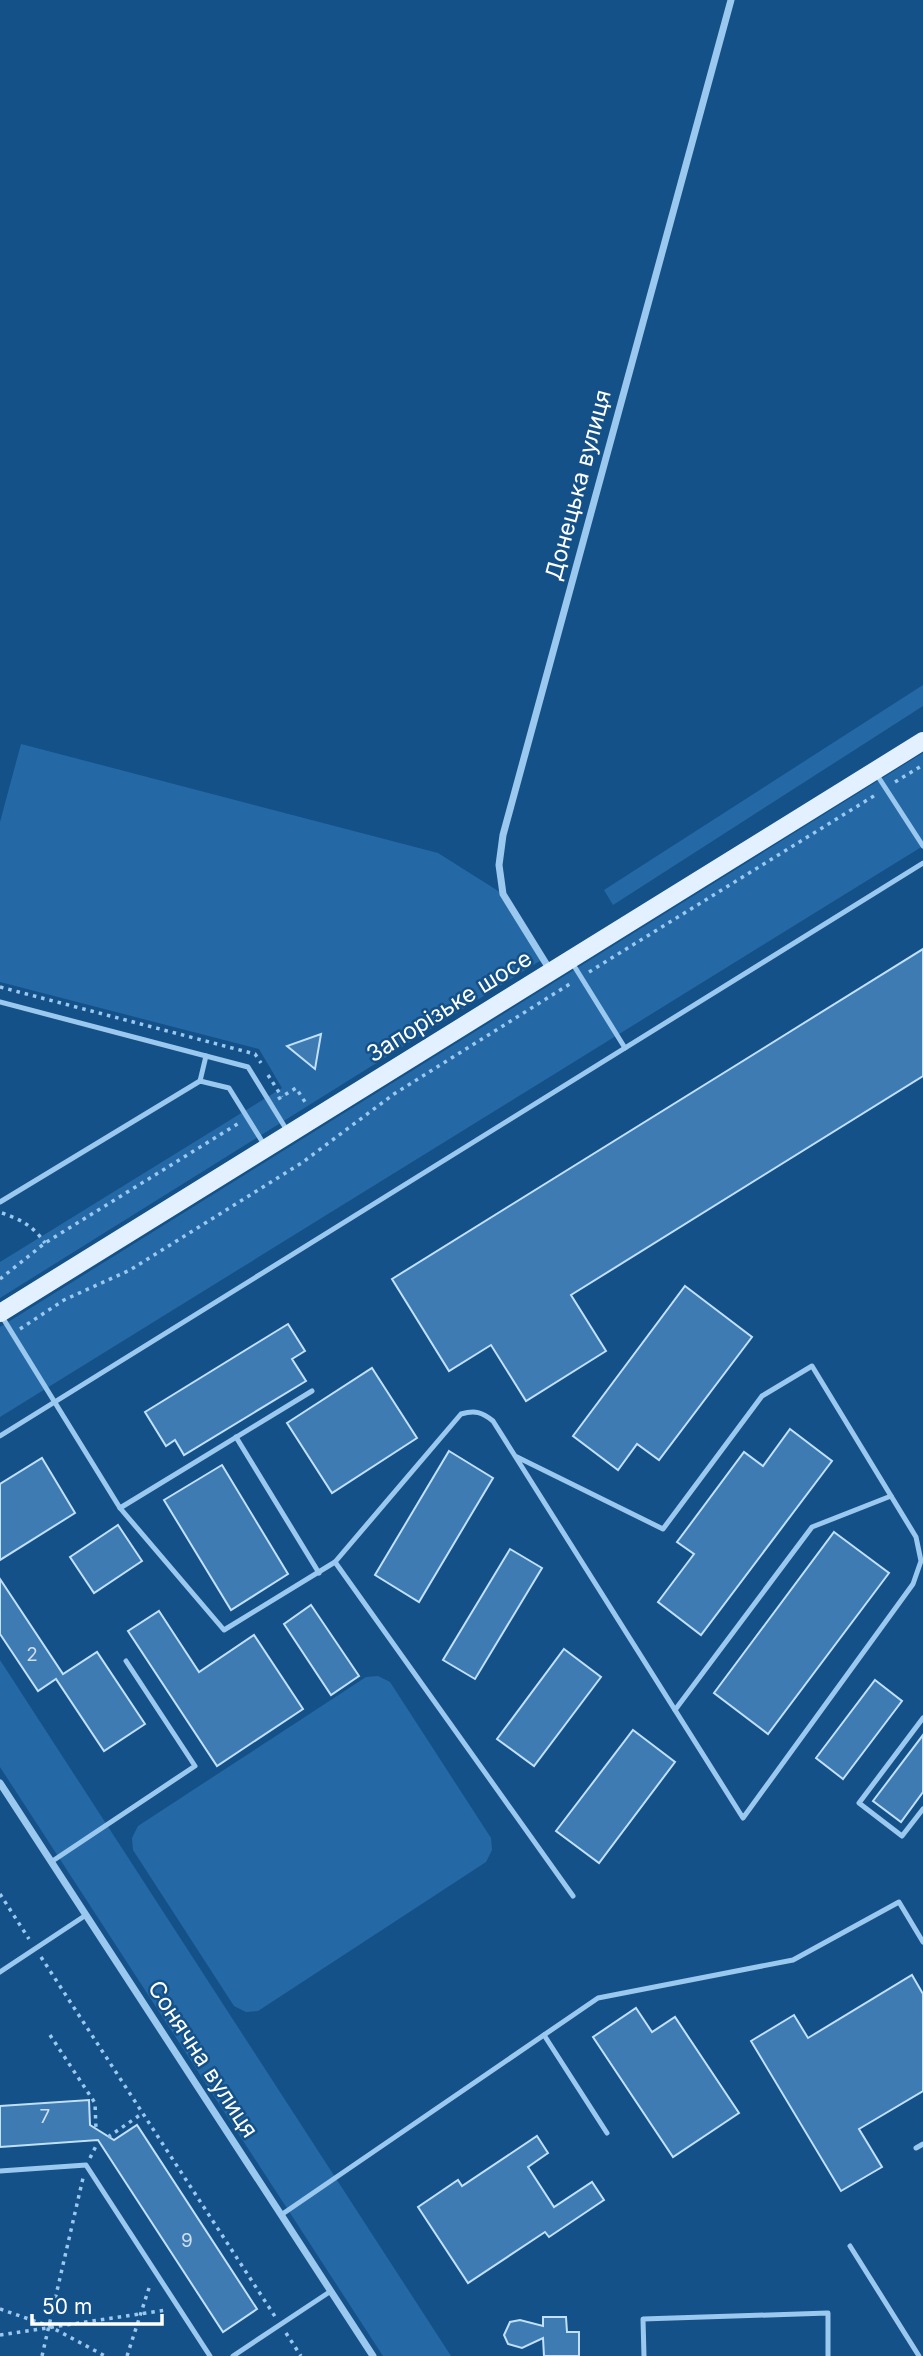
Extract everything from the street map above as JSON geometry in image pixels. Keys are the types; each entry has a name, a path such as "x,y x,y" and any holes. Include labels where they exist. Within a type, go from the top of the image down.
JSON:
{"main road":[{"name":"Запорізьке шосе","path":"0,1313 923,741"}],"street":[{"name":"Донецька вулиця","path":"551,972 503,894 499,865 503,835 731,0"},
{"name":"Сонячна вулиця","path":"0,1783 373,2356"}],"lane":[{"path":"875,771 923,846"},
{"path":"0,1436 923,863"},
{"path":"570,960 625,1048"},
{"path":"0,1002 248,1067 289,1134"},
{"path":"200,1081 206,1056"},
{"path":"0,1202 200,1081 229,1087 266,1148"},
{"path":"0,1313 120,1508 225,1630 335,1562 461,1414 473,1411 484,1413 493,1421 515,1456 743,1818 914,1584 921,1561 916,1537 812,1366 762,1395 663,1529 515,1456"},
{"path":"120,1508 312,1391"},
{"path":"236,1437 319,1573"},
{"path":"675,1710 812,1527 891,1496"},
{"path":"335,1562 573,1896"},
{"path":"51,1862 195,1766 126,1661"},
{"path":"923,1718 859,1803 902,1836 923,1809"},
{"path":"281,2215 598,1998 793,1960 899,1902 923,1942"},
{"path":"0,1972 86,1915"},
{"path":"544,2035 607,2133"},
{"path":"916,2148 923,2144"},
{"path":"0,2171 86,2165 210,2356"},
{"path":"850,2246 919,2356"},
{"path":"233,2356 331,2291"},
{"path":"644,2356 643,2319 828,2313 828,2356"}],"path":[{"path":"12,1334 64,1300 130,1270 303,1162 394,1094 923,765"},
{"path":"0,987 255,1054"},
{"path":"271,1104 296,1088"},
{"path":"0,1279 46,1243 233,1126"},
{"path":"0,1213 23,1220 35,1229 46,1243"},
{"path":"0,1894 301,2356"},
{"path":"50,2035 94,2103 96,2129"},
{"path":"108,2137 143,2113"},
{"path":"42,2356 86,2165"},
{"path":"127,2356 154,2271"},
{"path":"0,2309 49,2326 105,2356"},
{"path":"0,2335 179,2309"}],"shaded area":[{"path":"923,685 923,706 613,905 604,890"},
{"path":"21,744 438,853 503,894 543,959 0,1298 0,1262 282,1088 259,1049 0,982 0,822"},
{"path":"923,753 923,846 0,1417 0,1327"},
{"path":"0,1660 451,2356 383,2356 0,1767"},
{"path":"378,1676 390,1682 491,1838 492,1850 486,1862 258,2011 246,2012 234,2006 133,1850 132,1838 138,1826 366,1677"}],"building":[{"path":"923,949 923,1076 571,1295 606,1351 526,1401 491,1345 449,1371 392,1279"},
{"path":"321,1034 315,1069 287,1046"},
{"path":"685,1286 752,1337 659,1460 637,1444 618,1470 573,1436"},
{"path":"288,1324 305,1351 292,1359 306,1381 184,1455 175,1440 166,1446 145,1412"},
{"path":"372,1368 417,1438 332,1493 287,1423"},
{"path":"790,1429 832,1461 701,1635 658,1602 694,1554 677,1542 744,1452 763,1466"},
{"path":"449,1451 493,1478 419,1602 375,1575"},
{"path":"42,1458 75,1513 0,1560 0,1484"},
{"path":"222,1465 288,1574 231,1610 164,1500"},
{"path":"118,1525 142,1561 94,1593 70,1557"},
{"path":"834,1532 889,1573 768,1734 714,1693"},
{"path":"510,1549 542,1568 475,1679 443,1660"},
{"path":"0,1579 63,1674 97,1652 145,1724 104,1751 56,1679 38,1691 0,1634"},
{"path":"311,1605 359,1676 331,1695 284,1624"},
{"path":"159,1611 199,1672 254,1635 303,1709 217,1766 128,1631"},
{"path":"564,1649 601,1677 534,1766 497,1739"},
{"path":"875,1680 902,1701 843,1779 816,1758"},
{"path":"633,1730 675,1762 599,1863 556,1831"},
{"path":"923,1735 923,1792 901,1822 873,1801"},
{"path":"912,1975 923,1994 923,2091 859,2129 882,2167 841,2191 751,2041 794,2015 808,2038"},
{"path":"636,2008 652,2032 675,2017 739,2113 673,2157 593,2037"},
{"path":"89,2100 90,2125 114,2140 137,2125 257,2309 223,2332 98,2140 0,2147 0,2106"},
{"path":"537,2136 548,2153 528,2167 554,2207 592,2182 604,2200 549,2237 545,2232 468,2283 418,2207 458,2180 462,2186"},
{"path":"543,2317 566,2317 567,2332 579,2332 579,2356 544,2356 543,2338 522,2348 508,2344 504,2335 510,2322 520,2320 543,2326"}]}
